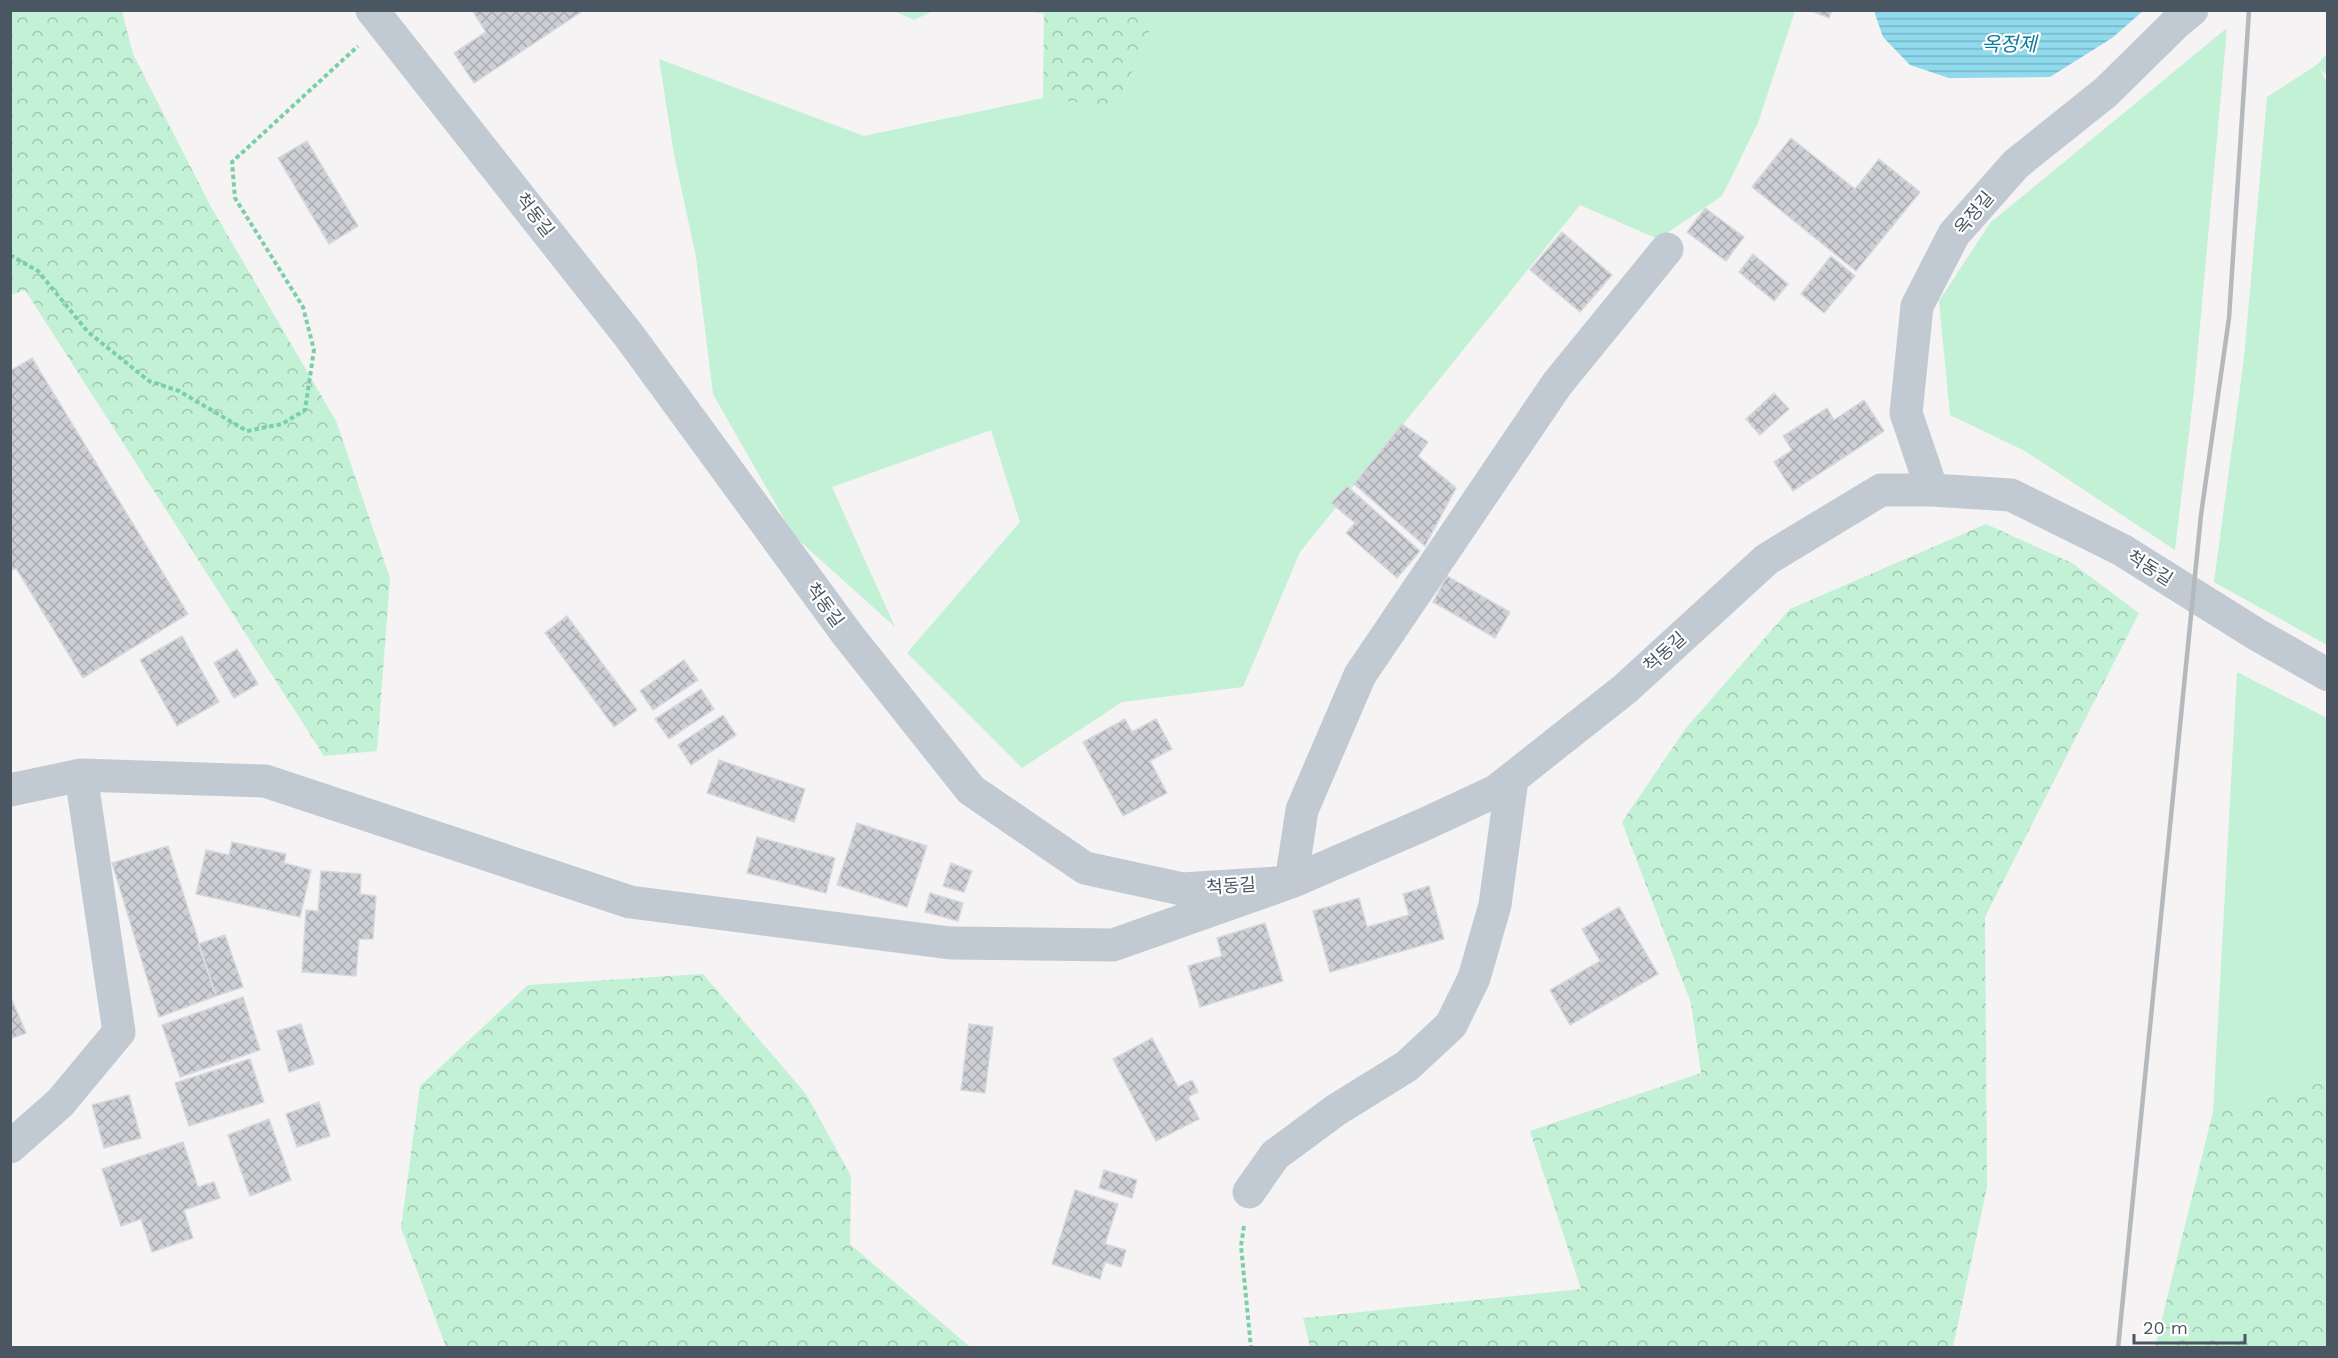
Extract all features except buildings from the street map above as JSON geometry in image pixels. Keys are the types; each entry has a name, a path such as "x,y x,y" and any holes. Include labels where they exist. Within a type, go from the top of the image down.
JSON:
{"street":[{"name":"옥정길","path":"1932,490 1906,413 1917,306 1954,234 2016,164 2106,92 2176,22 2192,10"},
{"name":"척동길","path":"376,16 630,337 847,634 971,790 1085,868 1182,889 1292,882 1466,806 1496,791 1625,689 1767,559 1881,490 1932,490 2011,495 2122,550 2256,634 2328,675"},
{"path":"10,790 81,775 265,781 630,902 950,943 1113,945 1292,882 1302,810 1360,675 1557,384 1667,249"},
{"path":"10,1147 60,1103 119,1032 81,775"},
{"path":"1249,1192 1275,1155 1336,1110 1407,1066 1451,1025 1474,978 1495,905 1512,779"}],"path":[{"path":"10,255 38,271 88,332 149,381 179,391 247,431 282,424 305,410 314,350 303,307 235,198 232,162 349,56 376,16"},
{"path":"1249,1192 1241,1246 1251,1347"}],"green space":[{"path":"10,11 122,11 133,54 210,205 336,421 390,578 377,751 324,756 25,290 11,295"},
{"path":"894,11 933,11 914,20"},
{"path":"1029,11 1158,11 1117,108 1043,98 1044,14"},
{"path":"1158,11 1795,11 1758,123 1722,196 1658,239 1580,205 1300,552 1243,687 1122,702 1022,768 907,653 1020,522 991,430 832,487 895,627 794,536 713,394 696,257 674,154 659,59 864,136 1043,98 1117,108"},
{"path":"2227,28 2194,391 2175,550 2025,451 1950,415 1939,301 1990,223"},
{"path":"2327,53 2327,76 2319,67 2328,85 2327,645 2214,582 2244,358 2267,97 2318,64"},
{"path":"1986,524 2072,563 2139,613 1985,917 1987,1187 1953,1347 1310,1347 1303,1318 1581,1289 1530,1131 1701,1073 1691,1003 1622,822 1686,728 1790,609"},
{"path":"2237,672 2327,718 2327,1081 2213,1112"},
{"path":"703,974 806,1094 851,1176 850,1244 970,1347 446,1347 401,1228 420,1086 528,985"},
{"path":"2327,1081 2327,1347 2155,1347 2213,1112"}],"water":[{"name":"옥정제","path":"1874,10 2143,11 2112,38 2050,77 1949,78 1910,65 1883,37"}],"railway":[{"path":"2118,1348 2201,515 2229,318 2249,10"}]}
